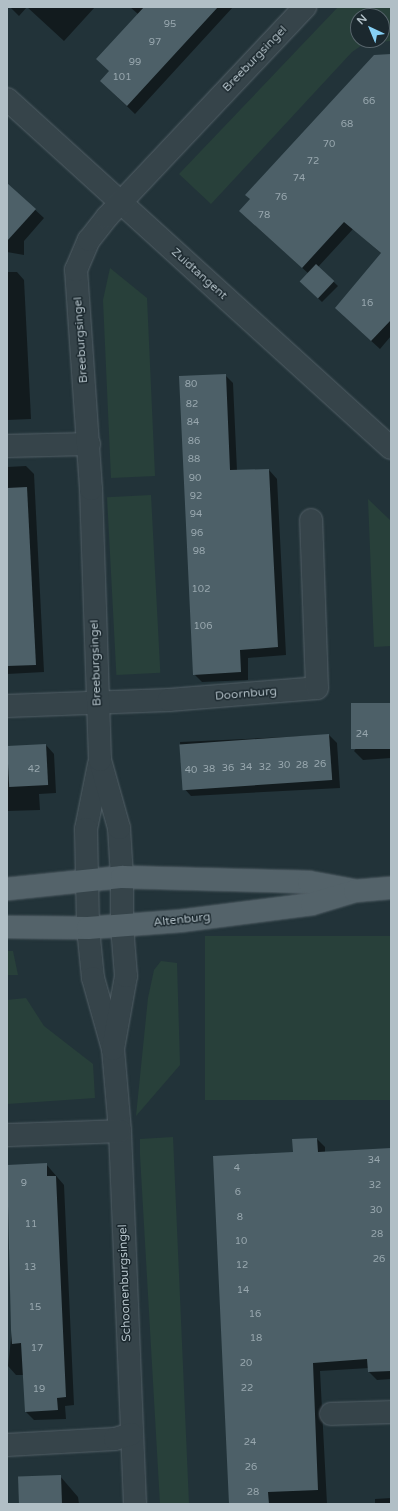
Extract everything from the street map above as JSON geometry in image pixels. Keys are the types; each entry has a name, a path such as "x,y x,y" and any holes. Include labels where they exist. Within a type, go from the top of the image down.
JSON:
{"main road":[{"name":"Altenburg","path":"7,889 89,879 122,878 309,882 355,891"},
{"name":"Altenburg","path":"7,927 88,928 122,926 312,904 355,891 391,888"}],"street":[{"name":"Breeburgsingel","path":"122,926 122,878 119,828 100,760 89,444 76,270 90,240 120,203 305,7"},
{"name":"Zuidtangent","path":"7,99 391,448"},
{"path":"7,446 89,444"},
{"name":"Doornburg","path":"7,706 97,703 317,688 311,520"},
{"name":"Breeburgsingel","path":"88,928 89,879 86,829 100,760"},
{"name":"Schoonenburgsingel","path":"113,1049 126,976 122,926"},
{"name":"Schoonenburgsingel","path":"88,928 93,978 113,1049 120,1131 135,1504"},
{"path":"7,1135 120,1131"},
{"path":"331,1414 391,1412"},
{"path":"7,1445 115,1439 131,1434"}],"green space":[{"path":"338,7 391,7 390,41 390,8 350,8 350,48 358,48 352,52 211,204 179,174"},
{"path":"110,268 147,298 155,476 111,478 103,300"},
{"path":"151,495 160,673 116,675 107,497"},
{"path":"368,499 391,521 391,646 374,647"},
{"path":"205,936 391,936 391,1100 205,1100"},
{"path":"7,951 13,951 18,975 7,975"},
{"path":"161,961 177,963 180,1065 136,1116 148,998 154,970"},
{"path":"26,998 44,1026 93,1064 95,1098 7,1104 7,1000"},
{"path":"173,1137 189,1504 160,1504 140,1155 140,1139"}],"building":[{"path":"144,7 218,7 127,106 100,81 109,71 96,59"},
{"path":"391,54 391,320 371,341 335,308 381,253 344,222 302,268 239,211 250,199 245,195 374,55"},
{"path":"7,183 36,209 7,241"},
{"path":"316,264 334,281 318,299 300,282"},
{"path":"226,374 230,470 269,469 278,647 240,650 241,672 193,675 179,376"},
{"path":"27,487 36,665 7,666 7,488"},
{"path":"351,703 391,703 391,749 351,749"},
{"path":"329,734 332,780 183,790 179,744"},
{"path":"46,744 48,785 9,787 7,746"},
{"path":"317,1138 318,1152 391,1148 391,1371 368,1372 367,1359 313,1363 318,1490 268,1492 269,1504 229,1504 213,1156 293,1152 292,1139"},
{"path":"47,1163 47,1176 56,1176 66,1397 57,1398 58,1410 25,1412 21,1343 12,1344 7,1165"},
{"path":"61,1475 62,1504 19,1504 18,1477"}]}
